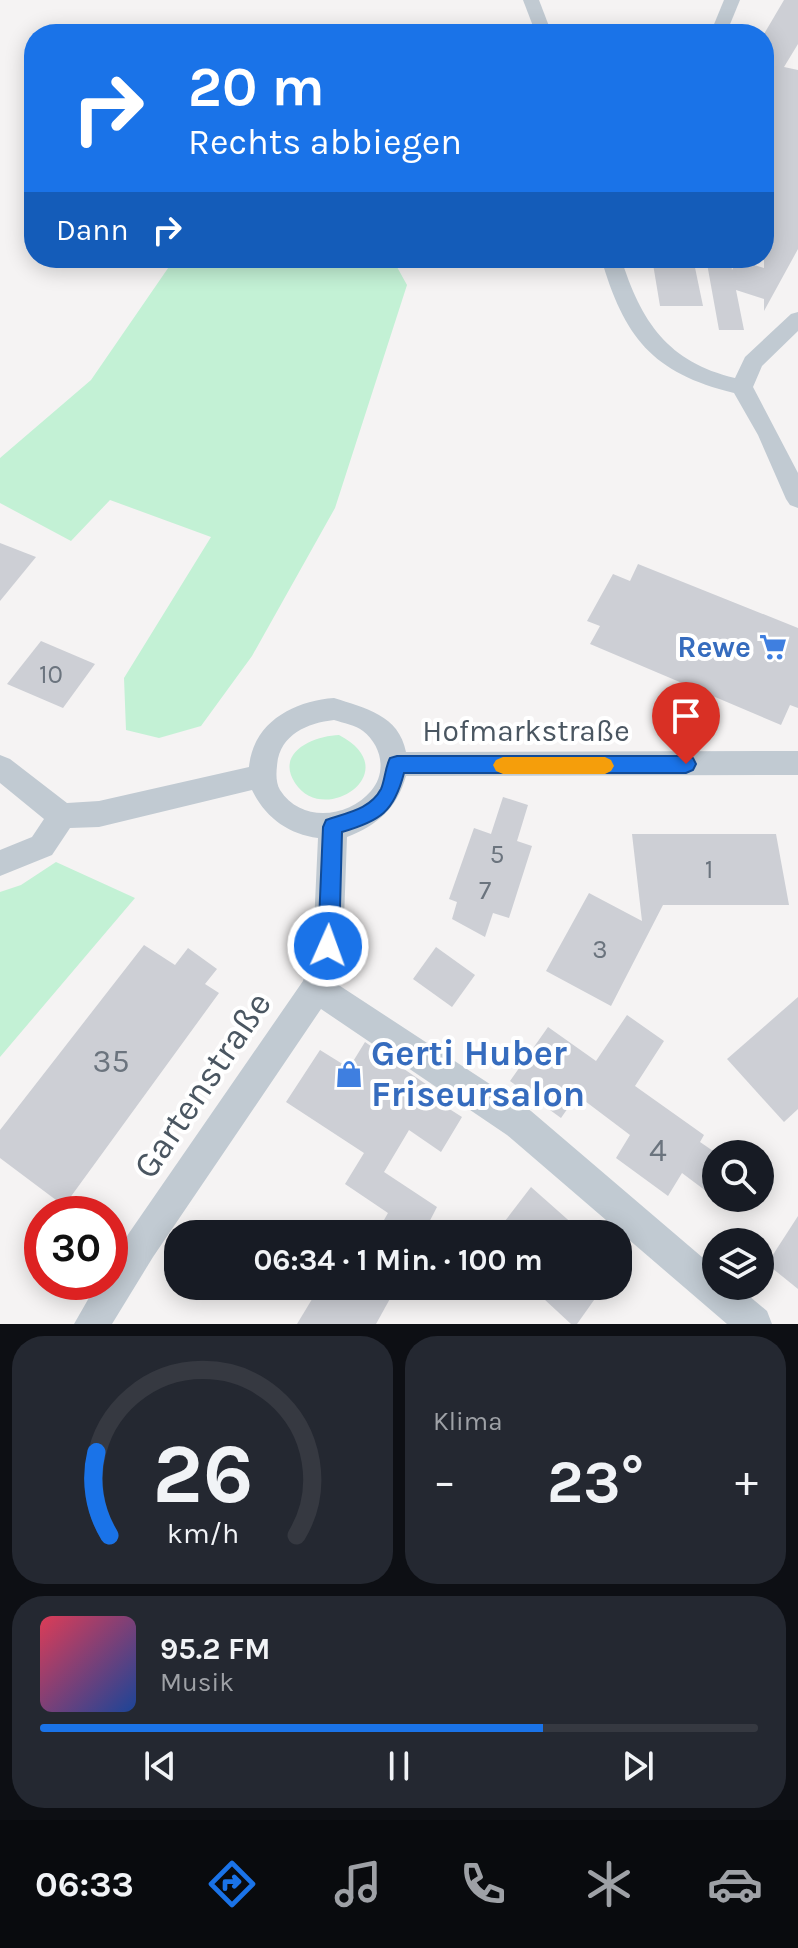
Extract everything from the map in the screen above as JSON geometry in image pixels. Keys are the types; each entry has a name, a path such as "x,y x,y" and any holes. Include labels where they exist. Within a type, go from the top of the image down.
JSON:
{"street":[{"path":"531,0 540,24"},
{"path":"722,24 732,0"},
{"path":"613,268 641,327 655,345 697,375 742,387 769,435 798,499"},
{"path":"742,387 753,362 798,319"},
{"path":"315,711 343,711 371,720 384,732 393,747 397,764 389,793 379,806 366,816 333,827 293,819 278,808 267,793 261,776 262,759 269,742 296,717 315,711"},
{"name":"Hofmarkstraße","path":"397,764 570,766 798,763"},
{"path":"0,767 62,816 99,814 261,776"},
{"path":"0,863 42,846 62,816"},
{"name":"Gartenstraße","path":"92,1324 116,1283 317,988 328,946 333,827"},
{"path":"317,988 519,1123 754,1324"}],"green space":[{"path":"168,268 398,268 407,285 335,508 252,656 201,726 159,738 126,730 124,678 211,537 110,500 71,541 0,503 0,458 91,380"},
{"path":"339,735 358,749 365,764 363,778 354,789 340,797 324,800 308,795 295,783 290,772 294,754 309,742"},
{"path":"56,862 135,898 0,1057 0,892 21,885"}],"building":[{"path":"784,0 798,0 798,44 784,67 798,70 798,249 764,311 764,299 736,290 744,330 719,330 708,268 774,268 774,24 770,24"},
{"path":"654,268 695,268 703,306 660,306"},
{"path":"0,543 36,557 0,601"},
{"path":"638,564 798,628 798,708 790,705 781,725 590,644 600,626 587,621 613,574 630,581"},
{"path":"41,641 95,664 63,708 7,684"},
{"path":"503,797 528,805 517,841 532,846 509,918 493,913 485,937 452,919 457,902 449,899 474,828 491,834"},
{"path":"632,834 776,834 789,905 663,905 611,1006 546,971 589,893 642,921"},
{"path":"144,945 175,965 188,948 217,969 205,984 219,993 71,1196 51,1196 0,1158 0,1130"},
{"path":"436,947 475,975 452,1007 413,979"},
{"path":"798,997 798,1109 784,1122 727,1059"},
{"path":"627,1015 664,1041 635,1086 704,1135 700,1142 702,1188 682,1173 668,1196 616,1158 630,1135 577,1095 561,1118 510,1081 548,1027 596,1061"},
{"path":"365,1042 433,1089 429,1096 462,1117 441,1152 409,1130 384,1172 437,1207 430,1220 384,1220 388,1213 345,1184 364,1153 286,1102 320,1050 349,1068"},
{"path":"531,1187 568,1220 506,1220"},
{"path":"798,1216 798,1289 774,1270 774,1253"},
{"path":"312,1300 389,1300 376,1324 297,1324"},
{"path":"545,1300 594,1300 577,1324 571,1324"}],"slow traffic":[{"path":"503,765 605,766"}],"place":[{"name":"Rewe","path":"773,647"},
{"name":"Gerti Huber Friseursalon","path":"349,1074"}],"route":[{"path":"328,946 333,827 366,816 379,806 389,793 397,764 686,764"}]}
